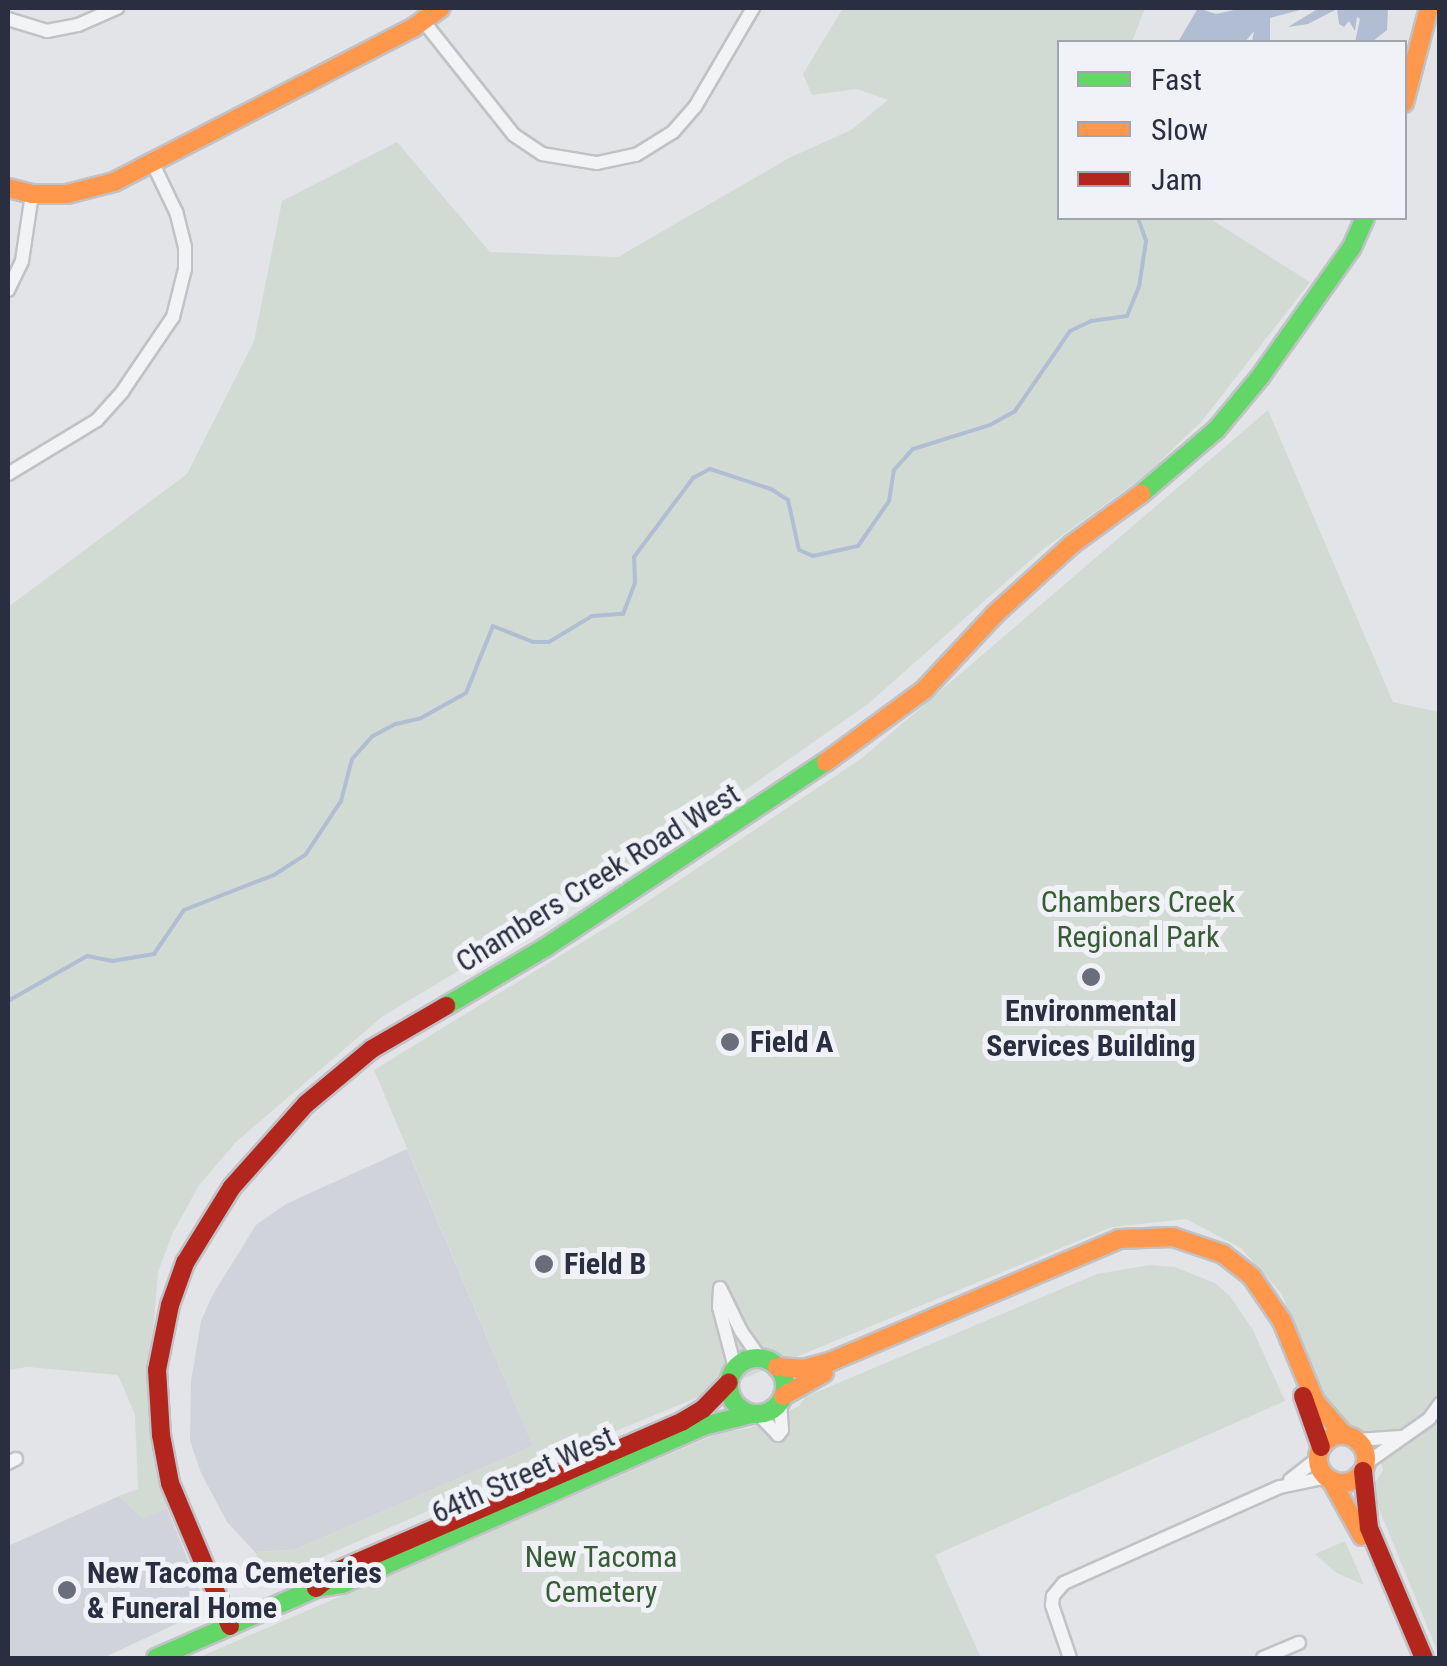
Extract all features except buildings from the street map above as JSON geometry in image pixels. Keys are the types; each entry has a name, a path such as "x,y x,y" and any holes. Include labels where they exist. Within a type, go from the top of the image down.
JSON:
{"street":[{"path":"8,19 46,32 78,25 117,8"},
{"path":"8,188 32,194 83,192 153,164 424,22 441,8"},
{"path":"424,22 514,136 542,154 597,163 633,156 673,132 696,107 753,8"},
{"path":"1407,91 1429,8"},
{"path":"8,474 96,420 122,392 173,317 181,293 184,247 176,212 153,164"},
{"path":"8,290 22,261 32,194"},
{"name":"Chambers Creek Road West","path":"230,1626 170,1483 160,1435 157,1370 170,1304 185,1264 232,1187 306,1104 372,1049 546,947 776,799 924,690 1047,566 1166,476 1216,430 1260,378 1352,247 1365,220"},
{"path":"1414,1658 1352,1512 1330,1479 1260,1301 1234,1272 1189,1245 1138,1246 1089,1260 835,1368 755,1414 734,1400 720,1288 741,1331 760,1358 778,1367 804,1370 1119,1239 1154,1235 1223,1254 1252,1277 1282,1322 1315,1401 1364,1448 1369,1528 1424,1658"},
{"path":"732,1375 748,1359 760,1358"},
{"path":"778,1367 785,1385 781,1399"},
{"name":"64th Street West","path":"316,1588 337,1570 682,1421 703,1409 732,1375"},
{"path":"1070,1658 1053,1614 1053,1596 1076,1577 1280,1487 1330,1479 1348,1482 1440,1404"},
{"name":"64th Street West","path":"230,1626 316,1588 342,1584 719,1420 755,1414"},
{"path":"1280,1487 1320,1452 1328,1439 1404,1437"},
{"path":"156,1658 230,1626"},
{"path":"1263,1658 1299,1643"}],"shaded area":[{"path":"407,1149 533,1446 294,1550 255,1552 227,1522 201,1473 190,1441 191,1381 201,1321 256,1225 286,1204"},
{"path":"119,1496 143,1518 167,1508 200,1590 197,1614 103,1658 8,1658 8,1546"}],"green space":[{"path":"843,8 1145,8 1133,40 1057,40 1057,220 1212,220 1310,282 1202,421 1146,475 1042,550 868,704 652,855 383,1016 236,1142 200,1184 173,1232 158,1272 150,1370 167,1508 143,1519 119,1496 138,1489 135,1415 118,1375 27,1367 8,1370 8,607 187,474 254,341 282,201 397,142 490,252 618,257 789,158 851,130 888,100 857,89 812,95 803,74"},
{"name":"Chambers Creek Regional Park","path":"1268,410 1393,702 1439,712 1439,1655 1379,1509 1374,1485 1383,1470 1372,1434 1350,1429 1333,1414 1317,1388 1282,1294 1241,1248 1186,1219 1112,1227 538,1463 267,1581 255,1552 294,1550 533,1446 374,1070 633,911 862,758"},
{"name":"New Tacoma Cemetery","path":"1149,1265 1175,1267 1215,1283 1230,1296 1253,1330 1285,1401 935,1555 981,1658 197,1658 719,1433 750,1428 799,1406 805,1397 1097,1274"},
{"path":"1345,1541 1364,1585 1335,1572 1315,1554"}],"water":[{"path":"1198,8 1216,14 1243,8 1307,8 1270,18 1270,40 1252,40 1254,31 1247,40 1179,40"},
{"path":"1307,8 1388,8 1387,30 1374,40 1355,40 1360,19 1357,17 1355,31 1349,21 1344,27 1339,24 1337,9 1308,24 1288,27 1316,10"}],"waterway":[{"path":"8,1001 87,956 112,961 154,954 184,910 274,875 306,854 341,801 352,759 373,736 396,724 421,718 466,693 493,626 533,642 549,642 592,616 623,614 635,583 634,557 693,478 710,469 771,489 788,500 799,550 813,556 858,546 889,501 894,470 913,449 990,425 1015,411 1070,331 1091,321 1127,316 1139,287 1146,241 1139,220"}],"traffic: fast":[{"path":"1141,494 1216,430 1260,377 1352,247 1364,220"},
{"path":"446,1006 546,947 826,762"},
{"path":"757,1358 777,1366 785,1386 777,1406 757,1414 737,1406 729,1386 737,1366 757,1358"},
{"path":"156,1658 316,1588 342,1584 703,1426 752,1414"}],"traffic: slow":[{"path":"8,188 32,194 67,194 114,182 413,28 441,8"},
{"path":"1407,92 1429,8"},
{"path":"826,762 924,690 995,614 1071,545 1141,494"},
{"path":"777,1367 803,1369 832,1361 1119,1239 1173,1237 1223,1254 1252,1277 1282,1321 1315,1401 1344,1435"},
{"path":"783,1396 824,1373"},
{"path":"1342,1435 1359,1442 1366,1459 1359,1476 1342,1483 1325,1476 1318,1459 1325,1442 1342,1435"},
{"path":"1331,1480 1362,1536"}],"traffic: jam":[{"path":"230,1626 170,1483 161,1435 157,1370 170,1305 185,1263 232,1187 306,1104 372,1049 446,1006"},
{"path":"316,1588 337,1571 683,1421 703,1409 729,1382"},
{"path":"1303,1396 1321,1447"},
{"path":"1363,1471 1369,1528 1424,1658"}],"place":[{"name":"Environmental Services Building","path":"1091,977"},
{"name":"Field A","path":"730,1042"},
{"name":"Field B","path":"544,1264"},
{"name":"New Tacoma Cemeteries & Funeral Home","path":"67,1590"}]}
